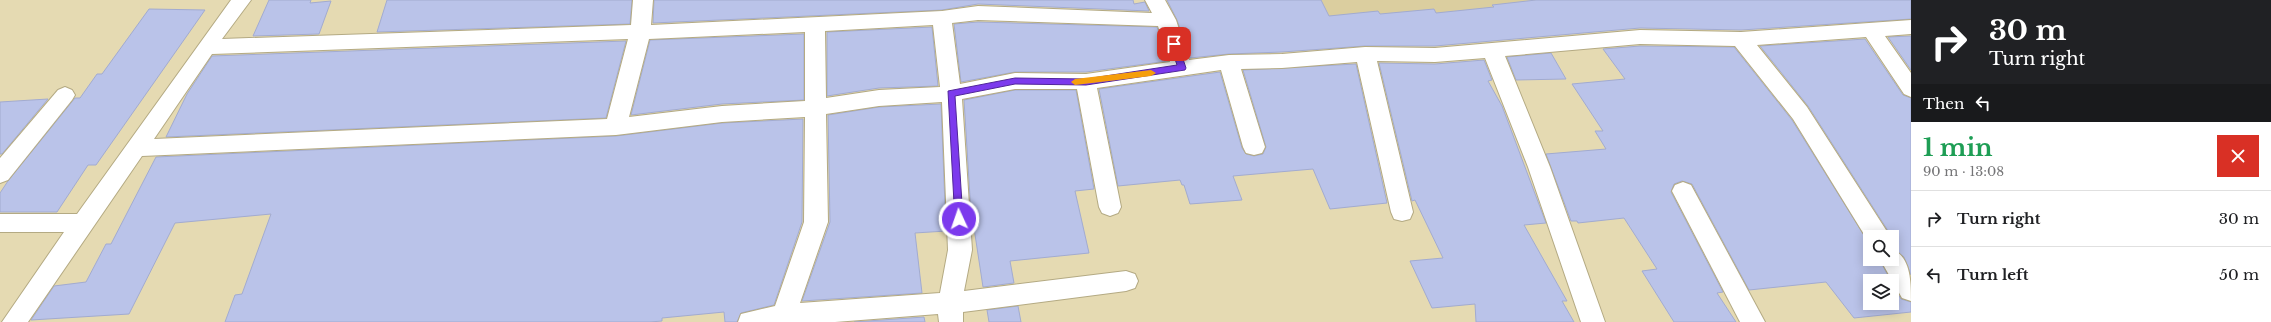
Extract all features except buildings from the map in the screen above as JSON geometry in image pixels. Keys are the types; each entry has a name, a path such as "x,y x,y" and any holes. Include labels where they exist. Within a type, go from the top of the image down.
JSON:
{"street":[{"path":"14,322 85,223 134,148 241,0"},
{"path":"616,127 640,33 643,0"},
{"path":"1155,0 1166,20 1182,68"},
{"path":"206,47 640,33 942,18 978,13 1166,20"},
{"path":"942,18 951,94 960,250 951,312"},
{"path":"784,319 816,222 815,25"},
{"path":"134,148 616,127 722,114 816,108 879,98 951,94 1015,81 1086,82 1228,62 1282,61 1365,54 1435,55 1640,37 1741,39 1911,27"},
{"path":"1871,30 1911,88"},
{"path":"1741,39 1800,113 1874,230"},
{"path":"1492,50 1539,167 1593,322"},
{"path":"1365,54 1402,212"},
{"path":"1228,62 1254,147"},
{"path":"1086,82 1110,207"},
{"path":"0,174 65,95"},
{"path":"1683,191 1753,322"},
{"path":"0,223 85,223"},
{"path":"1896,266 1911,291"},
{"path":"750,322 784,319 951,312 1126,281"}],"shaded area":[{"path":"1235,0 1608,0 1251,34"}],"slow traffic":[{"path":"1075,82 1086,82 1151,73"}],"route":[{"path":"959,219 951,94 1015,81 1086,82 1182,68 1174,44"}]}
